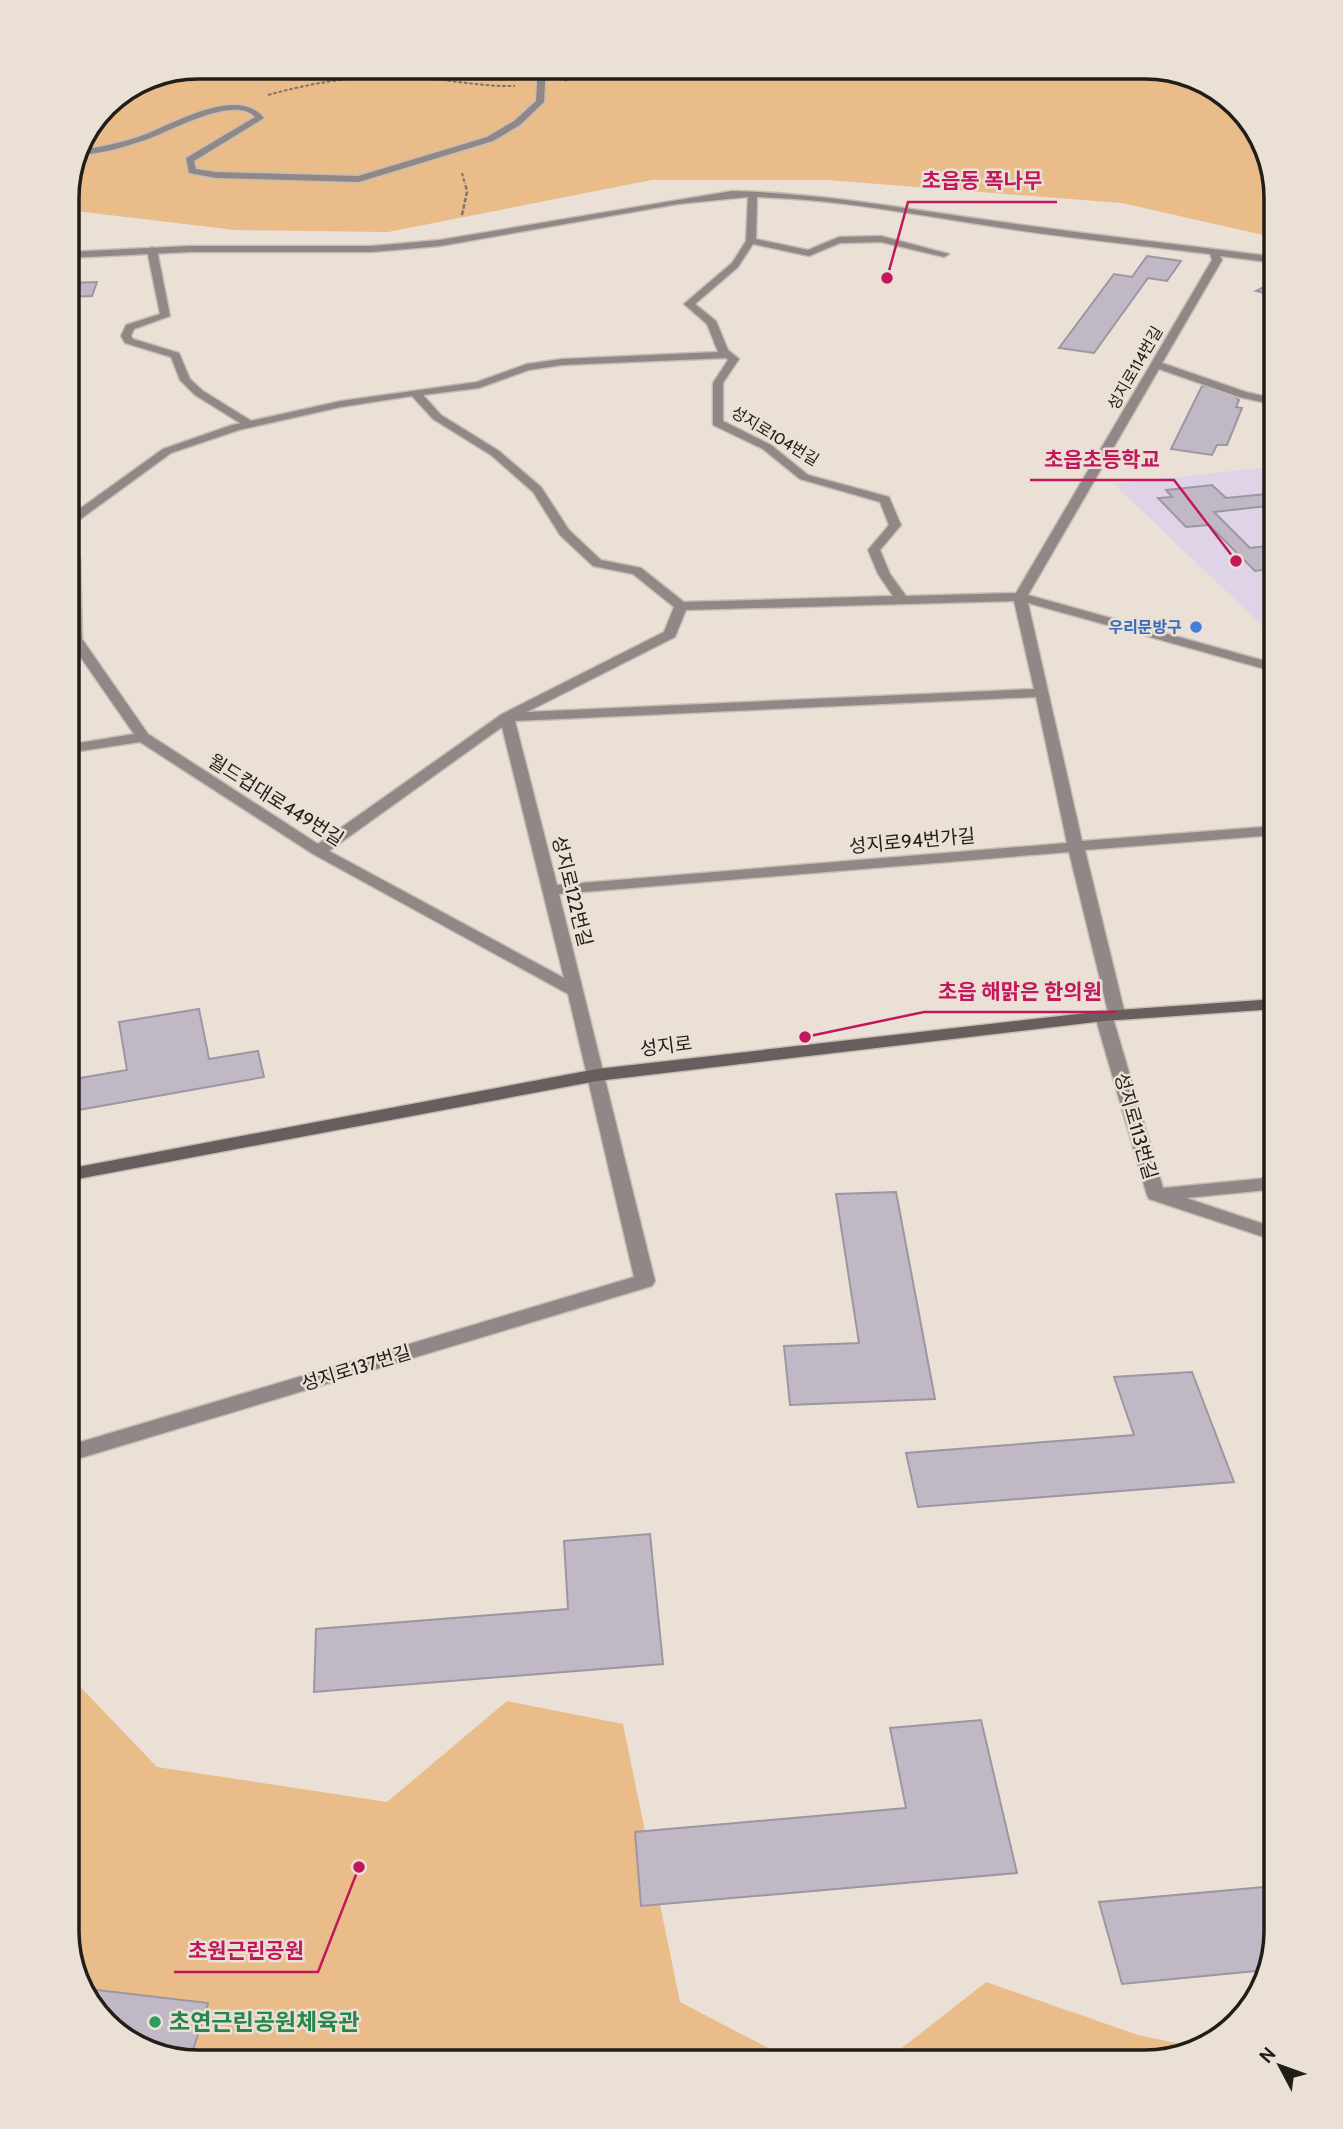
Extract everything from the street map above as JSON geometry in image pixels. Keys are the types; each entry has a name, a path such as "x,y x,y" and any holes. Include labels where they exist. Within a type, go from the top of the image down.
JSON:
{"main road":[{"name":"성지로","path":"79,1173 597,1075 1111,1015 1264,1005"}],"street":[{"path":"89,152 141,139 224,107 253,110 260,118 189,160 192,171 359,178 490,139 517,123 540,102 541,79"},
{"path":"728,355 723,352 712,323 689,304 735,265 751,242 753,194"},
{"path":"79,254 152,250 372,249 440,243 519,232 678,201 753,194 787,195 883,206 1001,225 1264,258"},
{"path":"751,242 809,253 839,240 881,240 944,254"},
{"path":"152,250 165,316 130,327 126,335 129,341 175,355 185,380 199,393 248,424"},
{"name":"성지로114번길","path":"1020,597 1217,260 1213,251"},
{"path":"79,514 167,451 248,424 415,392 479,385 527,368 562,362 728,355"},
{"name":"성지로104번길","path":"728,355 734,359 718,383 717,422 766,447 804,477 885,500 895,525 874,550 884,574 902,600"},
{"path":"1157,365 1243,395 1264,399"},
{"path":"415,392 437,417 495,453 537,490 564,532 597,563 637,571 681,606 1020,597 1264,666"},
{"path":"1020,597 1111,1015"},
{"path":"318,851 507,717 670,634 681,606"},
{"name":"월드컵대로449번길","path":"79,645 143,737 318,851 574,990"},
{"path":"507,717 1040,693"},
{"name":"성지로122번길","path":"507,717 597,1075 645,1280"},
{"path":"79,747 143,737"},
{"name":"성지로94번가길","path":"550,890 1264,831"},
{"name":"성지로113번길","path":"1111,1015 1156,1195 1264,1231"},
{"path":"1156,1195 1264,1184"},
{"name":"성지로137번길","path":"79,1450 645,1280"}],"path":[{"path":"224,107 291,88 356,79"},
{"path":"431,79 491,87 560,85 569,79"},
{"path":"424,160 455,165 464,174 467,192 458,232 440,243"}],"shaded area":[{"path":"197,79 1169,81 1184,85 1212,99 1235,119 1244,131 1258,159 1262,174 1264,235 1122,203 827,180 652,180 388,232 235,230 79,211 83,167 91,145 103,125 119,108 144,93 174,81"},
{"path":"1264,467 1264,628 1114,484"},
{"path":"79,1686 157,1767 387,1802 507,1701 623,1724 680,2002 772,2050 190,2050 159,2044 145,2038 119,2021 99,1998 91,1984 80,1947"},
{"path":"986,1982 1138,2035 1182,2044 1146,2050 899,2050"}],"building":[{"path":"1147,256 1181,261 1167,281 1148,278 1094,353 1059,348 1114,274 1132,277"},
{"path":"97,282 92,296 79,297 79,283"},
{"path":"1202,386 1228,390 1239,400 1236,407 1242,408 1227,445 1217,445 1212,455 1171,449"},
{"path":"1212,485 1226,498 1264,494 1264,506 1214,512 1250,548 1264,546 1264,570 1255,571 1209,525 1186,527 1158,498 1172,497 1166,490"},
{"path":"199,1009 209,1059 258,1051 264,1077 79,1110 79,1078 127,1070 119,1022"},
{"path":"896,1192 935,1399 790,1405 784,1346 859,1343 836,1194"},
{"path":"1192,1372 1234,1482 918,1507 906,1453 1134,1435 1114,1377"},
{"path":"650,1534 663,1664 314,1692 316,1629 568,1609 564,1541"},
{"path":"981,1720 1017,1873 641,1906 635,1832 906,1808 890,1728"},
{"path":"1264,1887 1263,1947 1257,1971 1122,1984 1099,1902"},
{"name":"초연근린공원체육관","path":"94,1990 208,2003 193,2050 190,2050 159,2044 131,2030 108,2010"}],"place":[{"name":"초읍동 폭나무","path":"887,278"},
{"name":"초읍초등학교","path":"1236,561"},
{"name":"우리문방구","path":"1196,627"},
{"name":"초읍 해맑은 한의원","path":"805,1037"},
{"name":"초원근린공원","path":"359,1867"},
{"name":"초연근린공원체육관","path":"155,2022"}]}
